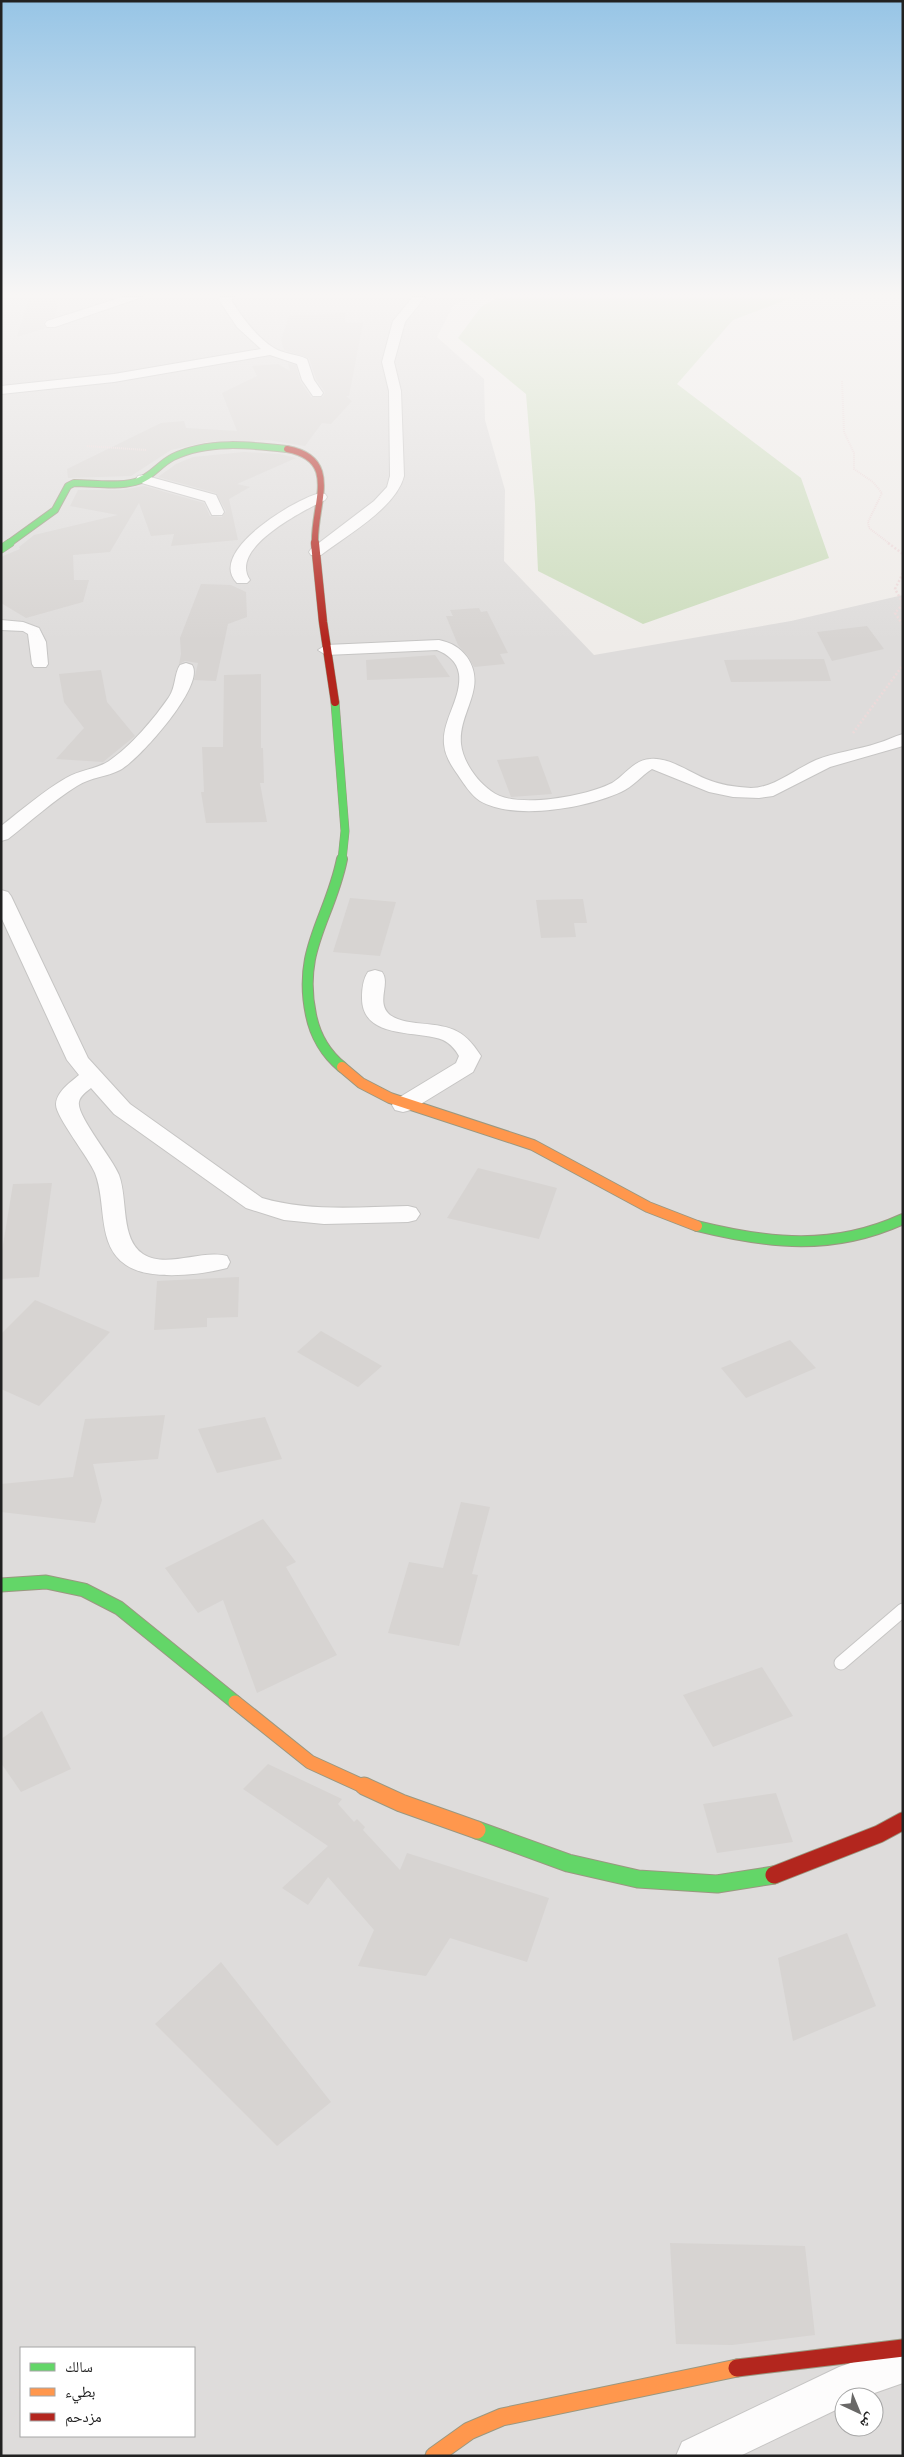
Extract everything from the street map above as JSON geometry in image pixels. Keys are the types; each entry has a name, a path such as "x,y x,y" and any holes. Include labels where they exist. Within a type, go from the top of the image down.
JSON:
{"street":[{"path":"316,552 379,504 394,488 397,476 395,412"},
{"path":"1,548 55,510 68,486 84,482 137,481 143,479 158,466 181,453 247,447 277,447 295,450 308,455 316,462 321,477 320,497 314,521 320,618 339,731 339,778 344,819 344,851 312,940 305,969 307,1004 317,1035 336,1063 367,1087 403,1105 520,1140 564,1160 628,1197 690,1225 755,1241 807,1242 849,1238 903,1219"},
{"path":"143,479 211,498 217,512"},
{"path":"242,580 239,578 237,565 247,548 286,514 320,497"},
{"path":"1,625 34,630 37,634 40,664"},
{"path":"326,650 439,645 454,651 467,674 462,699 454,719 455,755 476,789 488,798 504,803 524,805 570,801 602,793 616,788 634,776 642,767 650,764 667,768 710,787 756,793 776,789 834,760 885,747 903,739"},
{"path":"1,836 71,782 86,774 114,766 139,743 178,697 185,681 186,668"},
{"path":"1,896 78,1060 122,1109 160,1134 254,1203 284,1212 324,1216 408,1214"},
{"path":"375,976 373,1001 375,1010 382,1018 394,1024 455,1037 466,1045 470,1056 465,1066 403,1105"},
{"path":"91,1076 71,1094 67,1104 69,1113 111,1184 119,1240 125,1253 138,1263 157,1266 218,1262"},
{"path":"1,1585 46,1582 84,1590 119,1608 310,1762 401,1803 568,1863 638,1879 717,1884 783,1873 879,1834 903,1821"},
{"path":"434,2456 469,2431 502,2417 716,2371 903,2348"},
{"path":"696,2456 853,2381 903,2364"}],"lane":[{"path":"841,1664 903,1610"}],"path":[{"path":"843,412 844,432 854,453 854,469 873,482 882,493 881,499 868,522 869,528 903,554"},
{"path":"87,446 181,453"},
{"path":"903,573 895,589 903,604 895,614 903,625"},
{"path":"834,760 903,665"}],"shaded area":[{"path":"1,412 485,412 485,420 505,490 504,561 594,655 791,621 903,595 903,2456 1,2456"}],"green space":[{"path":"527,412 713,412 801,478 829,558 643,624 538,571"}],"building":[{"path":"229,412 342,412 331,424 322,423 305,446 268,440 207,442 171,450 131,476 68,478 67,469 161,423 184,421 186,428 237,431"},
{"path":"244,452 280,454 296,458 237,484 250,487 229,499 238,540 171,546 174,534 151,536 139,503 110,552 73,555 74,580 89,580 83,602 26,618 1,603 1,558 3,556 20,549 19,547 34,535 118,515 70,506 78,490 122,490 144,486 204,503 210,516 222,517 226,511 216,493 158,477 176,464 193,457"},
{"path":"201,584 231,585 246,592 247,617 228,624 216,681 194,680 198,663 185,661 179,664 181,654 180,638"},
{"path":"479,608 481,612 487,611 508,653 500,654 505,664 474,667 468,656 458,645 446,616 453,616 450,610"},
{"path":"867,626 884,649 832,661 817,632"},
{"path":"435,655 450,677 367,680 366,660"},
{"path":"824,659 831,681 731,682 724,660"},
{"path":"101,670 107,702 135,736 103,762 56,759 84,728 64,702 59,674"},
{"path":"261,674 261,748 263,748 264,783 260,783 267,822 206,823 201,792 204,792 202,747 223,747 224,675"},
{"path":"538,756 552,794 511,797 497,760"},
{"path":"350,898 396,902 380,956 333,952"},
{"path":"583,899 587,923 574,923 576,937 541,938 536,900"},
{"path":"478,1168 557,1188 539,1239 447,1218"},
{"path":"52,1183 39,1277 1,1279 1,1257 13,1184"},
{"path":"239,1277 238,1317 207,1318 207,1327 154,1330 157,1281"},
{"path":"35,1300 110,1332 39,1406 1,1389 1,1334"},
{"path":"321,1331 382,1366 358,1387 297,1352"},
{"path":"790,1340 816,1368 746,1398 721,1368"},
{"path":"165,1415 158,1459 93,1464 102,1500 95,1523 1,1512 1,1484 73,1477 85,1419"},
{"path":"265,1417 282,1459 217,1473 198,1429"},
{"path":"461,1502 490,1507 472,1574 478,1575 459,1646 388,1633 409,1562 443,1568"},
{"path":"263,1519 296,1562 286,1567 337,1655 257,1693 223,1600 198,1613 165,1568"},
{"path":"762,1667 793,1716 713,1747 683,1695"},
{"path":"42,1711 71,1769 21,1792 1,1763 1,1739"},
{"path":"268,1764 342,1799 338,1804 354,1822 357,1819 365,1827 363,1830 400,1870 407,1853 549,1898 527,1962 450,1938 426,1976 358,1966 374,1930 328,1877 308,1905 282,1888 328,1846 243,1789"},
{"path":"776,1793 793,1842 717,1853 703,1804"},
{"path":"847,1933 876,2006 793,2041 778,1958"},
{"path":"221,1962 331,2102 277,2146 155,2024"},
{"path":"670,2243 805,2246 815,2335 732,2345 676,2344"}],"traffic: fast":[{"path":"1,549 55,510 68,486 74,483 120,484 135,482 151,474 173,457 199,449 229,446 260,446 287,449"},
{"path":"335,702 338,768 345,831 344,849 333,892 310,952 307,973 307,995 312,1020 320,1040 327,1052 342,1067"},
{"path":"697,1226 748,1237 774,1241 801,1242 828,1241 854,1237 879,1230 903,1219"},
{"path":"1,1585 46,1582 84,1590 119,1608 235,1702"},
{"path":"477,1830 568,1863 638,1879 717,1884 774,1875"}],"traffic: slow":[{"path":"342,1067 361,1083 390,1098 533,1145 648,1207 697,1226"},
{"path":"235,1702 310,1762 401,1803 477,1830"},
{"path":"434,2456 469,2431 502,2417 715,2371 737,2368"}],"traffic: jam":[{"path":"287,449 301,452 313,459 319,467 321,474 321,488 315,524 315,542 323,622 335,702"},
{"path":"774,1875 879,1834 903,1821"},
{"path":"737,2368 903,2348"}]}
